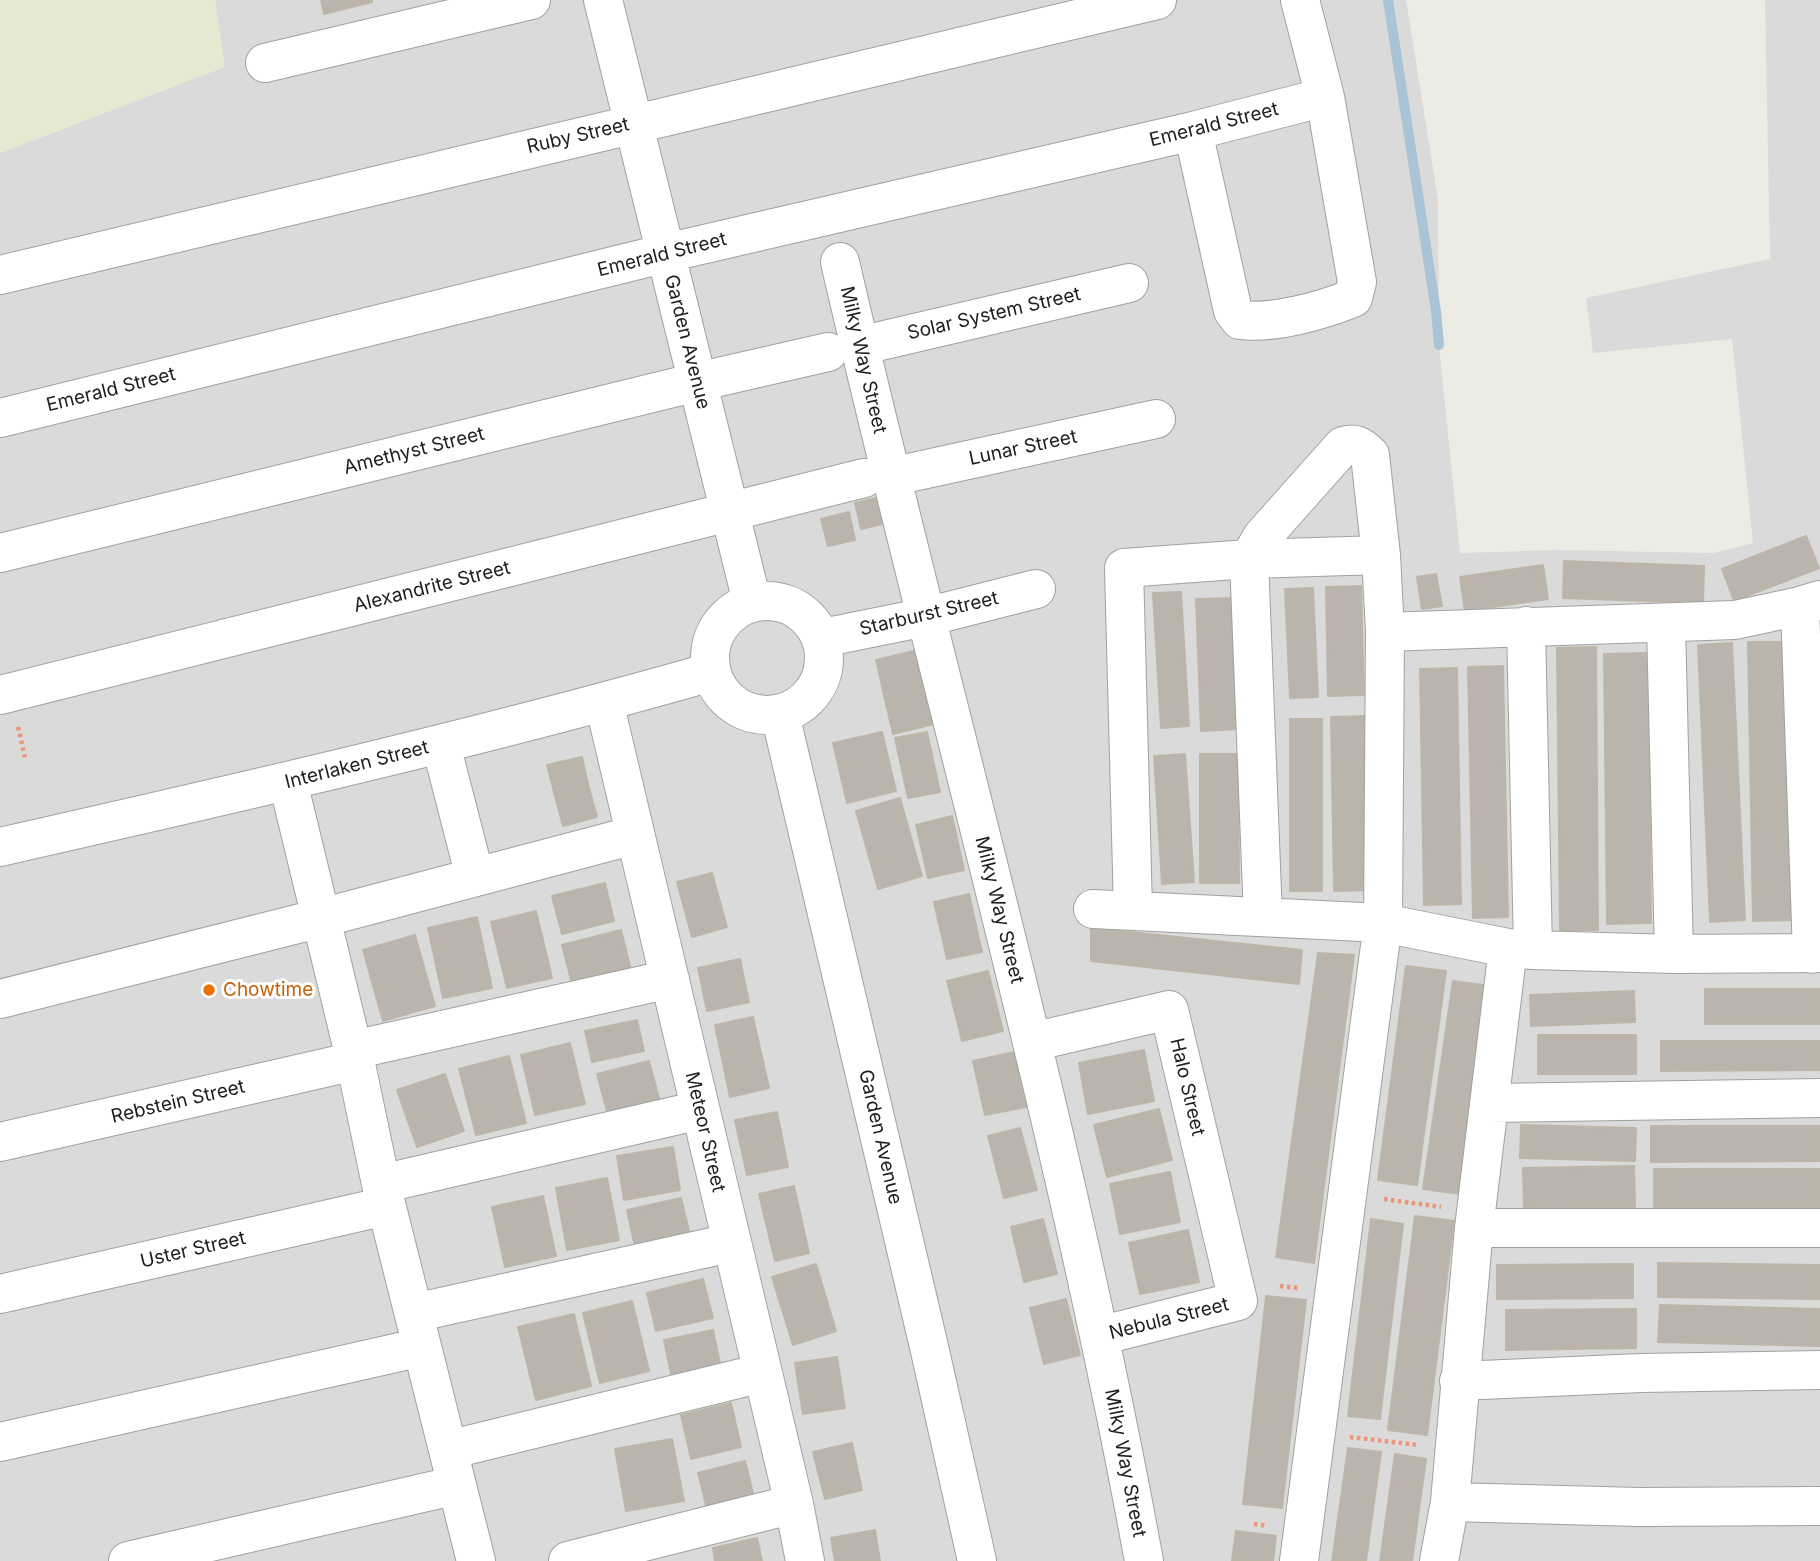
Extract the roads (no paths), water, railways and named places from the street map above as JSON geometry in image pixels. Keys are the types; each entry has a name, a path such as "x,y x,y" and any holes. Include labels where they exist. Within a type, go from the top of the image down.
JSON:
{"street":[{"path":"265,63 531,0"},
{"name":"Garden Avenue","path":"603,0 752,602"},
{"name":"Ruby Street","path":"0,275 1157,0"},
{"path":"1193,131 1233,312 1240,320 1259,323 1334,306 1353,298 1357,282 1325,97 1300,0"},
{"name":"Emerald Street","path":"0,418 666,253 1193,131 1325,97"},
{"name":"Milky Way Street","path":"840,262 844,349 877,478 926,617 1032,1042 1100,1336 1144,1561"},
{"name":"Solar System Street","path":"844,349 1129,283"},
{"name":"Amethyst Street","path":"0,553 697,382 844,349"},
{"name":"Lunar Street","path":"877,478 1156,419"},
{"path":"1263,917 1249,559 1262,537 1343,446 1352,443 1361,446 1370,455 1381,555 1385,632 1383,923 1299,1561"},
{"name":"Alexandrite Street","path":"0,695 730,512 877,478"},
{"path":"1133,911 1124,568 1249,559 1381,555"},
{"name":"Starburst Street","path":"822,638 926,617 1036,589"},
{"path":"773,600 794,606 811,620 822,638 825,657 822,677 813,694 799,707 780,714 758,715 737,707 720,692 711,671 709,654 713,637 722,621 736,609 752,602 773,600"},
{"path":"1093,909 1383,923 1520,949 1674,954 1816,953 1810,603 1735,620 1385,632"},
{"path":"1666,624 1674,954"},
{"path":"1439,1561 1450,1502 1475,1220 1490,1103 1520,949 1527,626"},
{"name":"Interlaken Street","path":"0,847 441,745 711,671"},
{"name":"Meteor Street","path":"604,702 794,1504 805,1561"},
{"name":"Garden Avenue","path":"780,714 977,1561"},
{"path":"441,745 475,877"},
{"path":"288,782 354,1056 383,1195 476,1561"},
{"path":"0,999 635,835"},
{"name":"Rebstein Street","path":"0,1142 670,979"},
{"name":"Halo Street","path":"1032,1042 1169,1010 1238,1301"},
{"path":"1490,1103 1820,1098"},
{"name":"Uster Street","path":"0,1294 700,1110"},
{"path":"1475,1220 1820,1228"},
{"path":"0,1442 418,1330 730,1242"},
{"name":"Nebula Street","path":"1100,1336 1238,1301"},
{"path":"1459,1381 1641,1373 1820,1370"},
{"path":"128,1561 762,1373"},
{"path":"1450,1502 1638,1507 1820,1506"},
{"path":"568,1561 794,1504"}],"waterway":[{"path":"1388,0 1439,345"}],"place":[{"name":"Chowtime","path":"209,990"}]}
